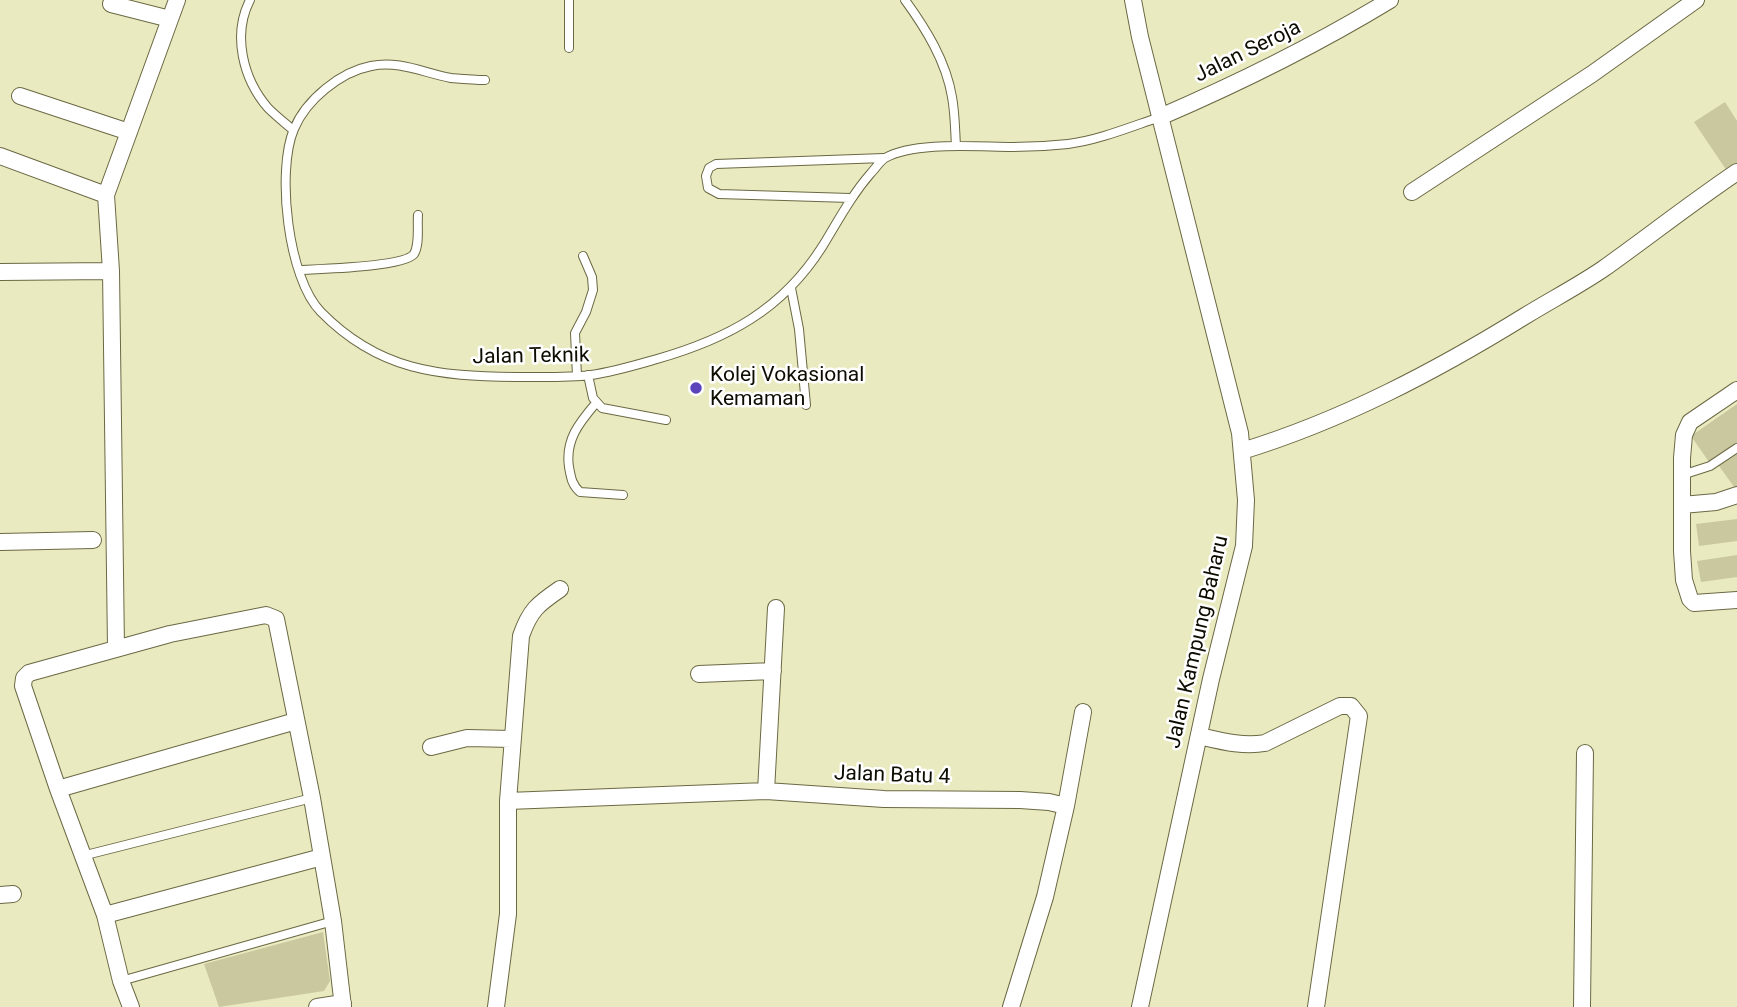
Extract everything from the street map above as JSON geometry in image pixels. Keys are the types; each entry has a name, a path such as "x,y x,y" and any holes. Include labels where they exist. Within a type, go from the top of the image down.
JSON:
{"street":[{"path":"116,648 111,271 106,195 177,0"},
{"name":"Jalan Kampung Baharu","path":"1133,0 1237,421 1246,500 1244,545 1140,1007"},
{"name":"Jalan Seroja","path":"1160,117 1259,72 1340,30 1390,0"},
{"path":"1412,192 1581,82 1696,0"},
{"path":"111,4 170,19"},
{"path":"20,96 129,132"},
{"path":"0,156 106,195"},
{"path":"1242,451 1291,436 1365,404 1495,336 1603,268 1737,172"},
{"path":"0,272 111,271"},
{"path":"1737,390 1690,422 1684,435 1682,475 1682,567 1687,590 1694,603 1737,600"},
{"path":"1682,505 1716,502 1737,495"},
{"path":"0,542 93,540"},
{"path":"496,1007 508,914 508,801 520,636 536,605 560,589"},
{"path":"766,791 776,608"},
{"path":"131,1007 121,981 106,915 58,789 27,699 24,678 29,673 170,634 270,616 277,621 333,921 343,1005 317,1007"},
{"path":"699,674 773,671"},
{"path":"1199,736 1233,743 1258,744 1340,706 1351,706 1359,716 1316,1007"},
{"path":"1011,1007 1045,897 1066,806 1083,712"},
{"path":"58,789 296,721"},
{"path":"431,747 467,738 512,739"},
{"path":"1582,1007 1584,753"},
{"name":"Jalan Batu 4","path":"508,801 766,791 884,799 1020,800 1066,806"},
{"path":"106,915 322,857"}],"lane":[{"path":"250,0 241,27 244,60 257,92 269,108 293,130"},
{"path":"569,0 569,48"},
{"path":"905,0 932,40 945,72 952,96 956,146"},
{"name":"Jalan Teknik","path":"485,80 451,78 410,66 371,66 340,79 315,99 303,113 293,130 287,168 289,230 299,270 318,310 345,333 373,351 402,365 440,374 477,377 588,375 683,352 731,332 751,321 791,288 822,247 850,198 884,158"},
{"path":"850,198 719,194 708,188 706,176 709,168 716,164 884,158 917,149 1070,143 1117,132 1160,117"},
{"path":"299,270 393,263 410,258 417,248 418,215"},
{"path":"576,376 575,333 593,290 592,276 583,256"},
{"path":"791,288 799,329 806,405"},
{"path":"588,375 590,390 596,403 602,408 666,420"},
{"path":"596,403 570,438 568,459 572,483 580,492 623,495"},
{"path":"1682,475 1710,466 1737,448"},
{"path":"82,856 312,798"},
{"path":"121,981 333,921"}],"building":[{"path":"1725,102 1737,121 1737,167 1729,174 1694,122"},
{"path":"1737,404 1737,443 1709,462 1691,436"},
{"path":"1737,453 1737,491 1719,466"},
{"path":"1737,519 1737,541 1699,546 1696,524"},
{"path":"1737,555 1737,577 1701,582 1697,561"},
{"path":"323,932 330,981 324,991 219,1007 204,964"}],"place":[{"name":"Kolej Vokasional Kemaman","path":"696,388"}]}
